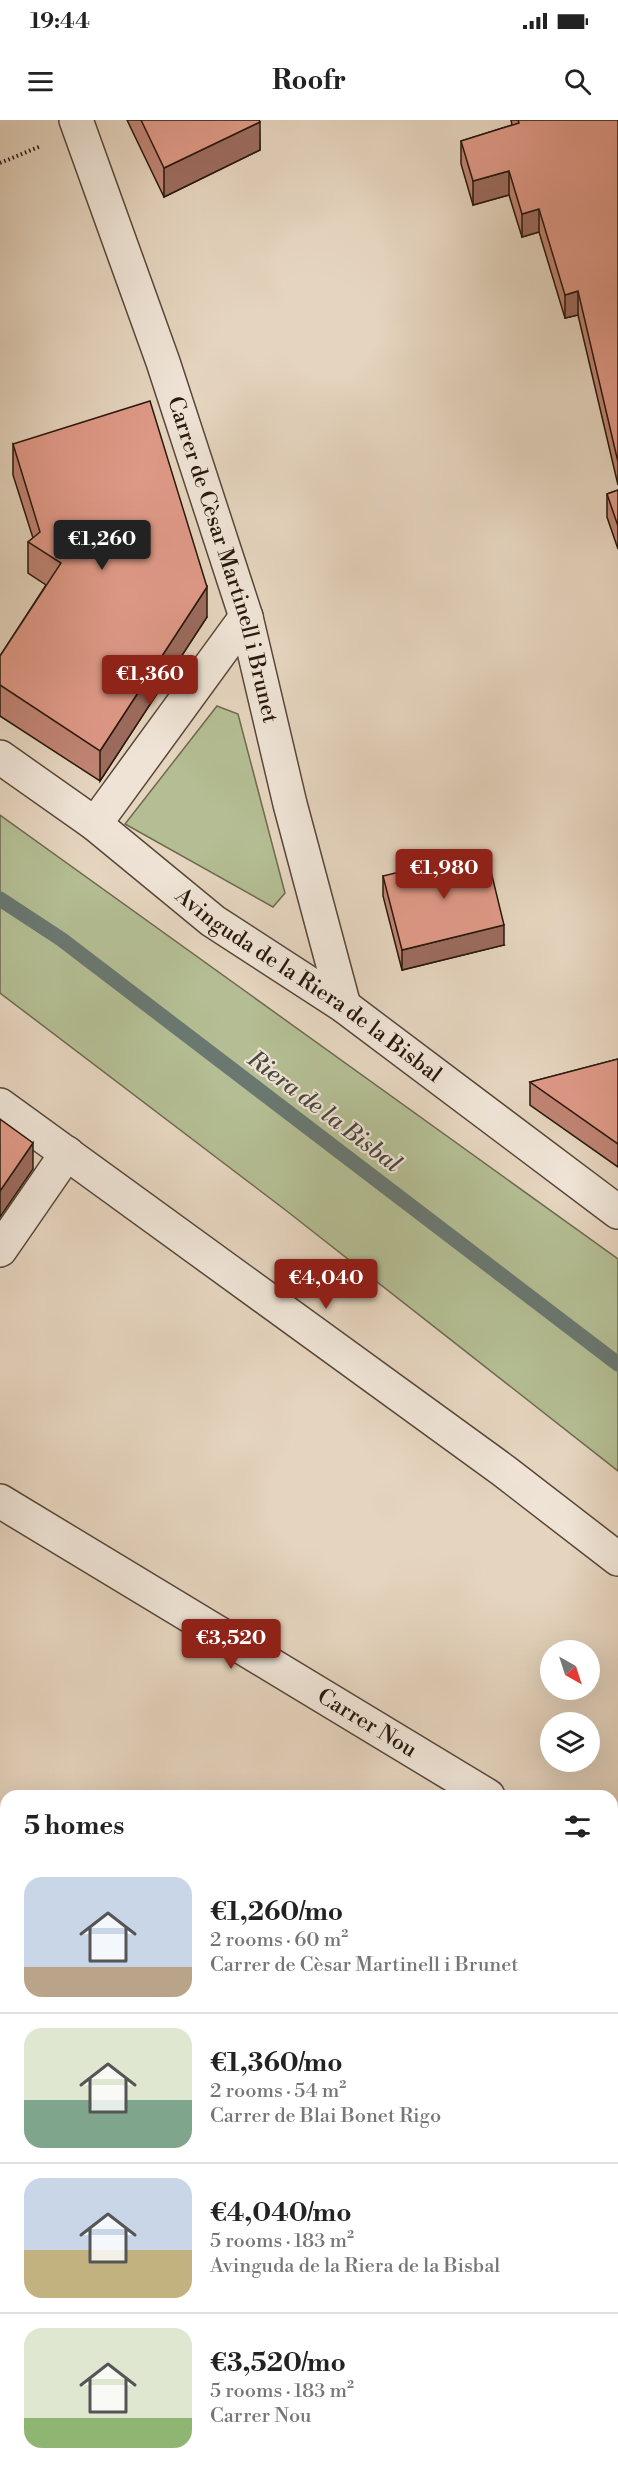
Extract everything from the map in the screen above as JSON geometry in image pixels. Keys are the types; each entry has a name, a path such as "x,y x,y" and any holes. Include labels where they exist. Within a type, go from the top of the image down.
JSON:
{"street":[{"name":"Carrer de Cèsar Martinell i Brunet","path":"76,120 163,362 246,617 290,804 344,1006"},
{"path":"95,825 246,617"},
{"name":"Avinguda de la Riera de la Bisbal","path":"0,757 95,825 213,921 344,1006 618,1212"},
{"path":"0,1105 504,1470 618,1559"},
{"path":"0,1250 66,1153"},
{"name":"Carrer Nou","path":"0,1501 478,1790"}],"green space":[{"path":"217,706 238,714 285,893 273,907 125,824"},
{"path":"0,815 618,1259 618,1471 288,1212 0,993"}],"building":[{"path":"141,120 259,120 260,122 164,168"},
{"path":"518,120 618,120 618,462 578,291 565,295 539,209 522,214 509,171 473,181 461,141 519,123"},
{"path":"150,401 207,587 100,751 0,685 0,656 61,563 28,542 40,532 13,444"},
{"path":"618,490 618,526 607,494"},
{"path":"486,851 504,925 402,950 383,876"},
{"path":"618,1059 618,1144 530,1082"},
{"path":"0,1119 33,1143 0,1191"}],"waterway":[{"name":"Riera de la Bisbal","path":"0,899 61,939 618,1364"}]}
